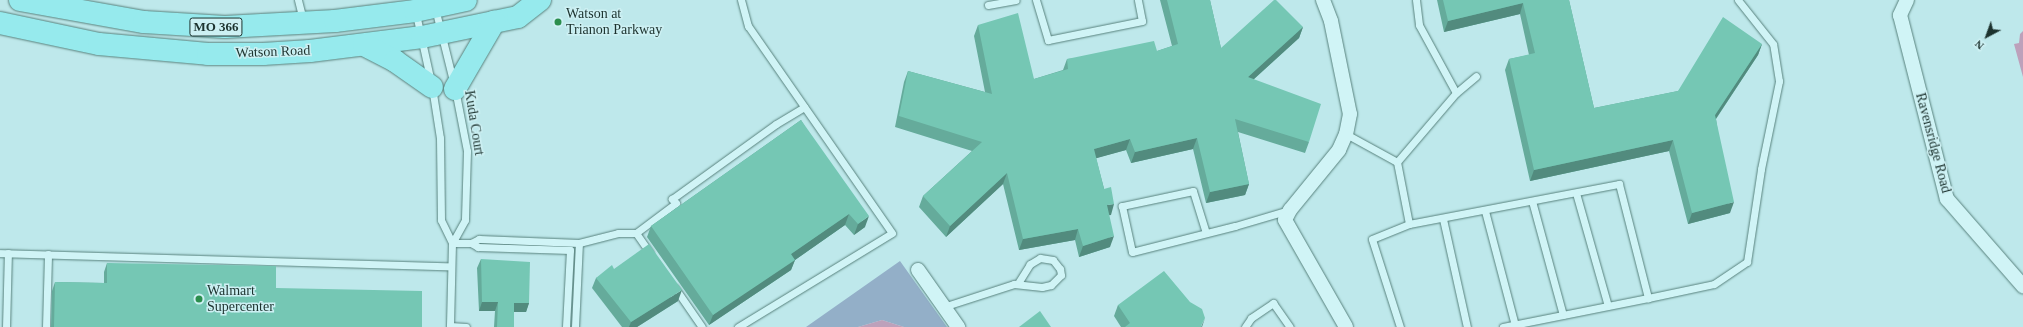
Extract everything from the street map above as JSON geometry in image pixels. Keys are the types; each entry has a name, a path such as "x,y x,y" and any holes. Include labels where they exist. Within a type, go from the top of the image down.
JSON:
{"main road":[{"name":"Watson Road","path":"20,0 108,18 185,26 304,24 425,9 466,0"},
{"name":"Watson Road","path":"0,23 99,44 155,51 263,54 364,45 432,35 518,16 540,0"},
{"path":"455,89 494,22"},
{"path":"364,45 395,61 432,87"}],"street":[{"path":"1323,0 1331,21"},
{"path":"1330,0 1331,21 1350,114 1346,134 1339,150 1290,210 1285,220 1346,327"},
{"name":"Ravensridge Road","path":"1907,0 1900,14 1948,199 2023,286"},
{"path":"918,270 958,327"}],"lane":[{"path":"298,0 304,24"},
{"path":"738,327 892,233 748,26 741,0"},
{"path":"988,5 1016,0"},
{"path":"1036,0 1048,40 1142,21 1138,0"},
{"path":"1416,0 1419,25 1456,93"},
{"path":"1503,327 1714,284 1747,262 1761,169 1779,81 1773,44 1738,0"},
{"name":"Kuda Court","path":"425,9 432,35 455,89 467,151 465,220 452,243 450,266 450,327"},
{"name":"Kuda Court","path":"425,9 432,35 432,87 440,138 441,220 452,243"},
{"path":"1398,162 1456,93 1476,76"},
{"path":"452,243 471,243 479,239 579,243 618,233 636,232 676,203 672,199 776,124 804,107"},
{"path":"1346,134 1398,162"},
{"path":"1398,162 1409,224"},
{"path":"1400,327 1372,239 1409,224 1443,219 1619,184 1648,298"},
{"path":"1206,233 1193,191 1122,206 1132,252 1206,233 1290,210"},
{"path":"1576,193 1608,306"},
{"path":"1532,202 1563,315"},
{"path":"1485,210 1515,325"},
{"path":"1443,219 1467,327"},
{"path":"636,232 653,258"},
{"path":"471,243 478,247 570,250 566,327"},
{"path":"575,327 579,243"},
{"path":"0,253 450,266"},
{"path":"6,327 3,290 8,253"},
{"path":"46,327 48,254"},
{"path":"944,307 1018,283 1042,287 1051,285 1061,275 1060,269 1053,260 1040,258 1030,264 1018,283"},
{"path":"671,283 702,327"},
{"path":"1245,327 1251,318 1273,303 1290,327"},
{"path":"450,327 466,327"}],"shaded area":[{"path":"2023,31 2023,77 2014,44 2019,43 2020,34"},
{"path":"900,261 947,327 904,327 882,320 858,327 806,327"},
{"path":"882,320 904,327 858,327"}],"building":[{"path":"1167,0 1210,0 1221,48 1274,0 1276,0 1303,27 1248,77 1321,104 1309,142 1235,119 1249,184 1210,192 1197,138 1135,152 1130,139 1094,149 1104,189 1111,187 1114,204 1107,205 1114,236 1083,246 1078,229 1023,239 1007,173 950,226 923,196 982,142 899,116 908,71 992,94 978,25 1018,13 1034,79 1068,69 1067,59 1154,41 1157,51 1178,44"},
{"path":"1443,0 1569,0 1594,108 1678,91 1723,17 1762,44 1715,115 1734,202 1692,213 1673,140 1534,170 1509,59 1535,53 1523,3 1448,21"},
{"path":"801,120 869,216 858,224 849,214 791,254 795,260 713,315 651,226"},
{"path":"649,244 682,290 631,322 596,278 612,265 614,269"},
{"path":"481,259 530,262 529,303 514,303 514,327 497,327 498,302 482,302"},
{"name":"Walmart Supercenter","path":"107,263 276,266 276,288 422,291 422,327 54,327 55,282 107,283"},
{"path":"1164,271 1190,302 1202,309 1205,318 1201,326 1202,327 1125,327 1130,323 1118,305"},
{"path":"1040,311 1051,327 1019,327"}],"place":[{"name":"Watson at Trianon Parkway","path":"558,22"},
{"name":"Walmart Supercenter","path":"199,299"}]}
